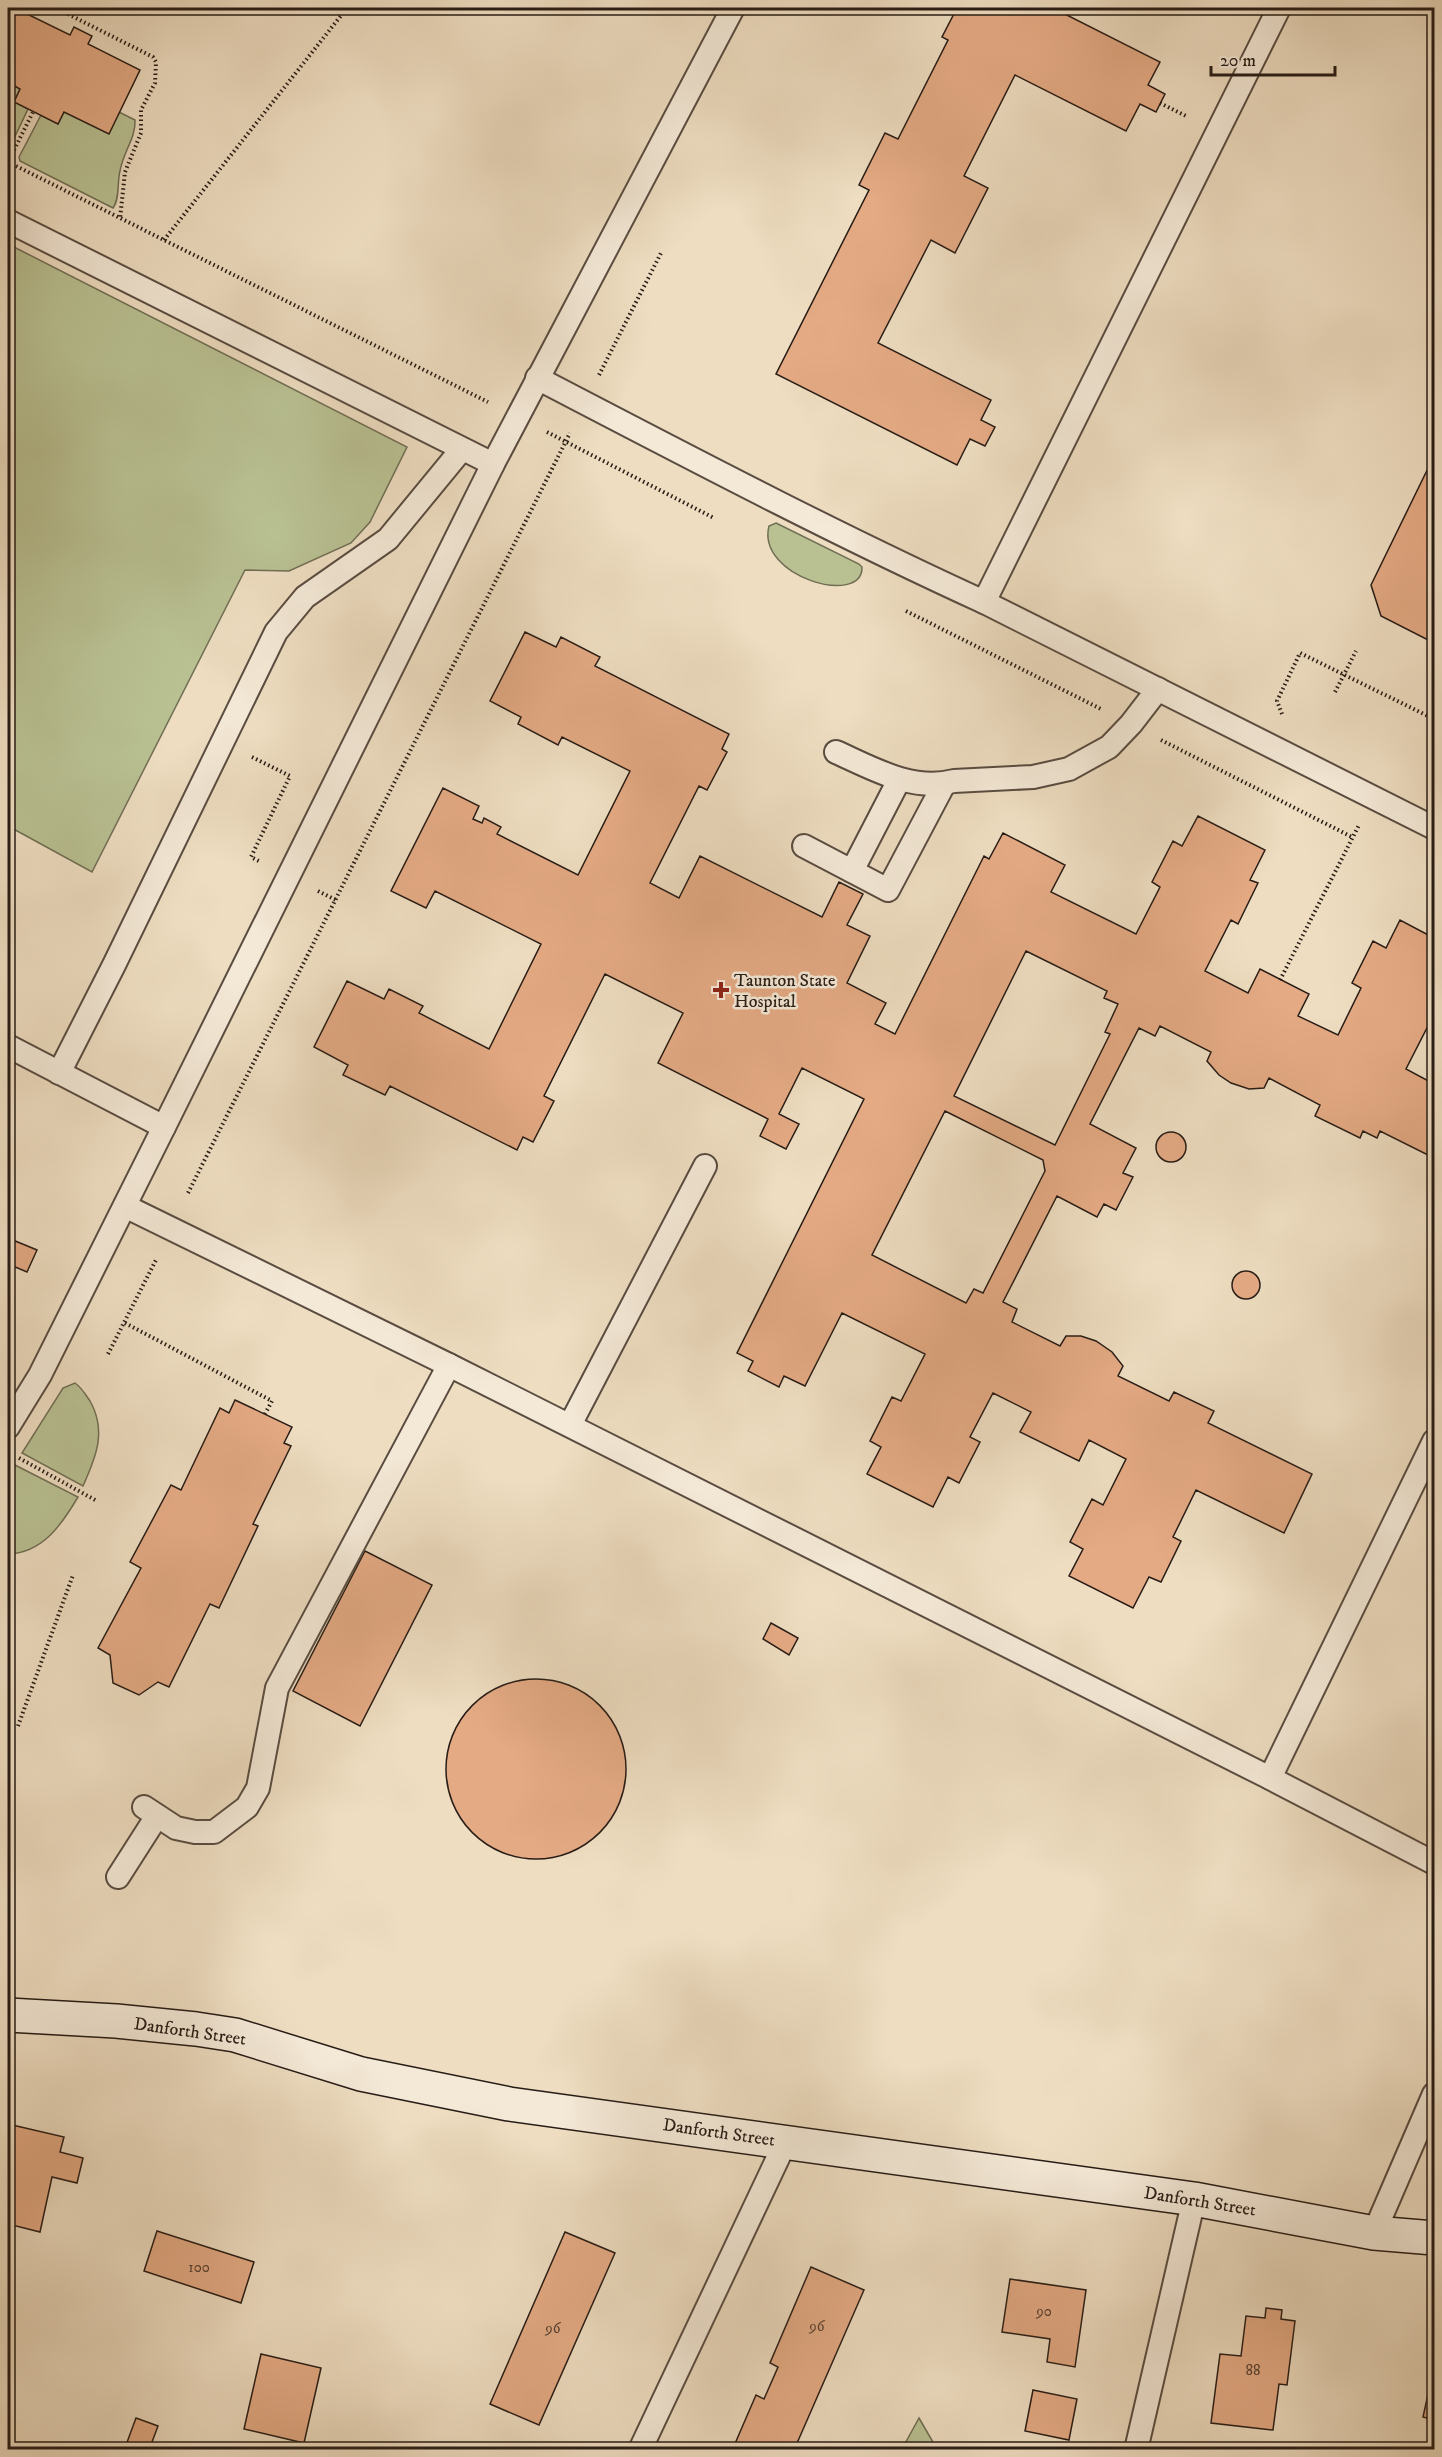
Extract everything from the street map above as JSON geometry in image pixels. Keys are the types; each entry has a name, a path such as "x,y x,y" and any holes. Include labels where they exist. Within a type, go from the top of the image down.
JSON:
{"street":[{"name":"Danforth Street","path":"8,2015 116,2021 235,2035 361,2074 509,2104 1194,2199 1374,2233 1434,2238"}],"lane":[{"path":"8,1427 40,1375 493,464 733,8"},
{"path":"984,602 1279,8"},
{"path":"8,221 493,464"},
{"path":"537,378 921,573 984,602 1434,828"},
{"path":"59,1073 276,632 305,597 388,539 462,448"},
{"path":"836,752 899,780 944,784 954,781 1033,777 1069,769 1109,747 1158,690"},
{"path":"852,871 899,780"},
{"path":"804,846 888,890 944,784"},
{"path":"8,1046 164,1127"},
{"path":"570,1425 705,1166"},
{"path":"125,1206 570,1425 1434,1863"},
{"path":"118,1877 150,1811 176,1828 195,1832 214,1832 247,1807 258,1788 277,1688 449,1365"},
{"path":"1270,1778 1434,1441"},
{"path":"1374,2233 1434,2094"},
{"path":"640,2450 786,2141"},
{"path":"1136,2450 1194,2199"}],"path":[{"path":"56,8 153,57 156,62 155,83 141,110 141,133 125,172 120,219"},
{"path":"164,240 347,8"},
{"path":"33,112 8,163 488,402"},
{"path":"594,385 661,253"},
{"path":"188,1193 575,424"},
{"path":"546,432 714,518"},
{"path":"1335,692 1356,651"},
{"path":"1255,738 1282,715 1277,701 1300,653 1434,719"},
{"path":"222,743 290,776 251,857 263,863"},
{"path":"1280,980 1374,797"},
{"path":"317,891 336,900"},
{"path":"108,1354 161,1250"},
{"path":"124,1323 272,1401 265,1414"},
{"path":"17,1457 97,1501"},
{"path":"18,1726 73,1575"}],"green space":[{"path":"8,82 20,89 14,102 28,109 8,151"},
{"path":"64,112 119,112 135,120 134,133 119,175 117,200 113,208 20,161 19,157 41,115 58,124"},
{"path":"8,244 407,447 370,522 351,543 289,571 245,570 92,872 8,826"},
{"path":"776,523 859,564 862,567 858,579 846,585 830,585 811,581 793,572 778,560 769,544 769,526"},
{"path":"75,1383 90,1401 95,1412 99,1433 92,1465 83,1486 22,1453 63,1388"},
{"path":"11,1463 78,1497 58,1527 41,1543 20,1552 8,1554 8,1467"},
{"path":"919,2418 937,2449 902,2449"}],"building":[{"path":"8,8 15,8 70,35 74,27 92,36 88,44 140,70 109,134 64,112 58,124 14,102 20,89 8,82"},
{"path":"957,8 1053,8 1160,62 1148,85 1165,94 1156,112 1140,104 1126,131 1015,75 964,176 988,188 955,253 931,240 878,343 991,400 981,420 995,427 985,446 970,439 957,465 776,374 869,190 859,185 885,133 898,139 948,40 942,37"},
{"path":"1434,456 1434,643 1381,616 1371,585"},
{"path":"525,632 556,647 561,637 600,657 595,666 729,734 722,749 727,752 707,790 699,786 650,883 679,898 700,856 822,917 839,882 863,894 847,925 870,936 847,983 886,1003 875,1024 895,1034 984,856 989,859 1003,833 1065,865 1051,892 1136,934 1160,887 1152,882 1173,841 1182,846 1198,816 1265,850 1250,880 1258,883 1238,924 1231,920 1205,971 1248,993 1260,969 1309,994 1298,1016 1338,1035 1361,988 1352,983 1373,941 1386,948 1400,920 1434,938 1434,1024 1430,1022 1406,1069 1434,1084 1434,1158 1380,1131 1377,1138 1363,1131 1360,1138 1315,1116 1320,1105 1269,1078 1264,1088 1249,1089 1231,1083 1219,1075 1207,1061 1211,1052 1160,1026 1155,1036 1139,1028 1090,1124 1136,1148 1123,1173 1133,1177 1116,1210 1104,1204 1097,1217 1057,1196 1003,1302 1017,1309 1012,1322 1060,1346 1066,1336 1081,1336 1096,1341 1112,1352 1123,1366 1118,1376 1169,1401 1174,1392 1214,1411 1208,1423 1312,1474 1284,1533 1196,1490 1173,1537 1181,1541 1161,1582 1149,1577 1133,1608 1069,1576 1083,1549 1070,1542 1092,1499 1103,1505 1126,1459 1089,1440 1079,1461 1020,1432 1031,1412 993,1393 970,1437 980,1442 959,1483 948,1477 933,1507 867,1474 881,1447 870,1441 892,1397 901,1401 925,1354 842,1313 805,1386 784,1376 779,1387 748,1371 753,1361 737,1353 864,1099 802,1068 779,1114 799,1124 786,1149 760,1136 768,1119 658,1063 683,1013 605,974 544,1096 554,1101 533,1142 523,1137 517,1150 390,1086 385,1095 343,1075 348,1065 314,1047 347,981 384,999 389,989 423,1006 419,1013 489,1049 541,944 435,891 426,908 391,891 443,788 479,806 473,819 482,823 484,818 501,827 497,834 578,875 630,771 562,737 558,745 518,724 521,717 490,701","holes":["1026,951 1107,991 1104,998 1118,1004 1105,1032 1110,1034 1055,1145 954,1096","945,1111 1043,1160 1045,1171 983,1293 974,1289 966,1303 872,1255"]},
{"path":"1171,1132 1182,1136 1186,1147 1182,1158 1171,1162 1160,1158 1156,1147 1160,1136"},
{"path":"8,1238 37,1250 27,1272 8,1264"},
{"path":"1246,1271 1256,1275 1260,1285 1256,1295 1246,1299 1236,1295 1232,1285 1236,1275"},
{"path":"235,1400 292,1427 284,1443 291,1446 253,1524 258,1526 219,1608 210,1604 169,1687 158,1682 139,1695 113,1683 110,1655 98,1648 141,1568 130,1562 171,1485 181,1490 220,1408 229,1413"},
{"path":"365,1551 432,1585 360,1726 293,1691"},
{"path":"771,1623 798,1638 789,1655 763,1639"},
{"path":"536,1679 570,1686 599,1706 619,1735 626,1769 619,1803 599,1832 570,1852 536,1859 502,1852 473,1832 453,1803 446,1769 453,1735 473,1706 502,1686"},
{"path":"8,2124 64,2137 60,2152 83,2158 77,2183 52,2177 40,2232 8,2224"},
{"path":"157,2231 254,2262 241,2303 144,2271"},
{"path":"565,2232 615,2253 539,2425 490,2404"},
{"path":"811,2267 864,2290 794,2450 741,2450 734,2446 756,2395 764,2399 778,2367 770,2363"},
{"path":"1010,2279 1086,2290 1075,2367 1047,2362 1050,2339 1002,2332"},
{"path":"1266,2308 1282,2310 1281,2319 1295,2321 1287,2385 1279,2384 1273,2430 1211,2423 1220,2354 1241,2356 1246,2316 1265,2318"},
{"path":"261,2354 321,2368 304,2443 244,2429"},
{"path":"1434,2367 1434,2420 1423,2417"},
{"path":"1033,2390 1077,2399 1069,2440 1025,2431"},
{"path":"136,2418 158,2426 149,2450 138,2450 126,2445"}],"place":[{"name":"Taunton State Hospital","path":"721,990"}]}
